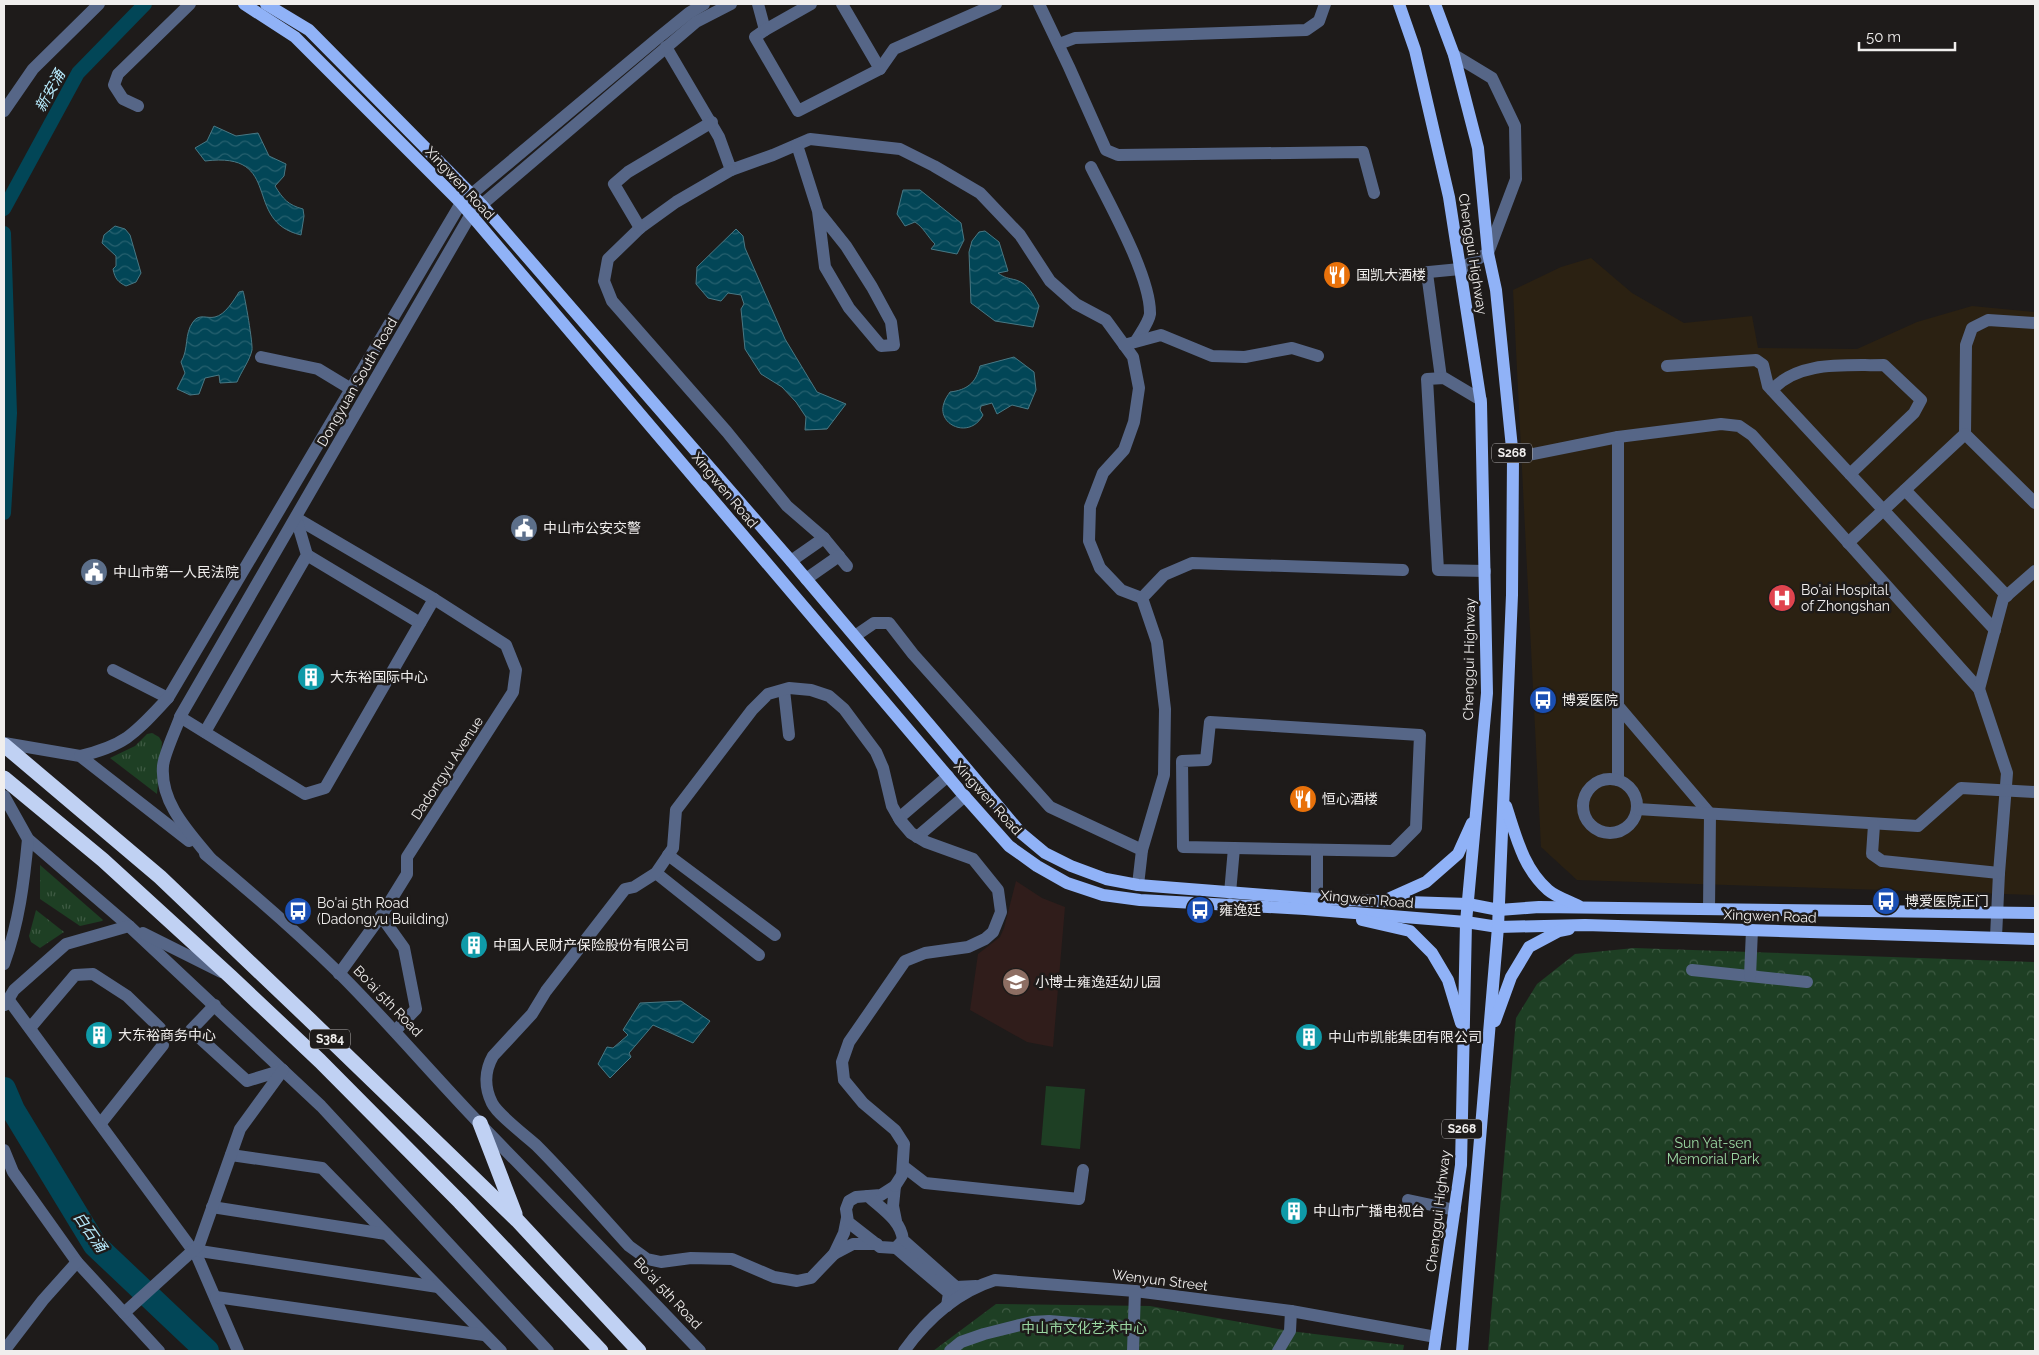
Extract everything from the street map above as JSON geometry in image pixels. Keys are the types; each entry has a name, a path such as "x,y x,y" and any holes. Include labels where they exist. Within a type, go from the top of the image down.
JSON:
{"highway":[{"name":"Bo'ai 5th Road","path":"4,744 160,877 517,1220 639,1351"},
{"name":"S384","path":"4,778 103,860 231,976 320,1061 460,1202 601,1351"},
{"path":"480,1123 517,1220"}],"main road":[{"name":"Xingwen Road","path":"244,4 295,37 466,199 481,204 806,578 1021,833 1045,853 1071,866 1106,879 1138,885 1317,899 1468,904 1499,910 1539,907 2035,913"},
{"name":"Xingwen Road","path":"266,4 308,30 466,199 471,214 1009,846 1037,866 1067,883 1103,895 1140,900 1305,909 1466,922 1498,927 1585,925 2035,939"},
{"name":"Chenggui Highway","path":"1399,4 1415,50 1449,197 1480,400 1485,571 1487,693 1466,922 1461,1165 1434,1351"},
{"name":"Chenggui Highway","path":"1435,4 1454,55 1478,148 1488,253 1496,290 1513,458 1512,595 1499,910 1462,1351"},
{"path":"1503,799 1518,844 1530,870 1549,890 1581,908"},
{"path":"1382,901 1426,882 1458,854 1476,814"},
{"path":"1305,909 1410,931 1432,953 1448,980 1464,1033"},
{"path":"1489,1037 1511,977 1529,947 1559,932 1585,925"}],"street":[{"path":"4,111 33,69 99,4"},
{"path":"138,106 123,99 114,85 118,74 190,4"},
{"name":"Dongyuan South Road","path":"80,756 102,751 123,742 137,731 168,698 466,199 674,26 704,4"},
{"name":"Dongyuan South Road","path":"211,859 180,821 166,793 163,764 180,717 471,214 696,22 731,4"},
{"path":"758,4 765,30"},
{"path":"811,4 755,37 798,110 880,70 894,49 996,4"},
{"path":"842,4 880,70"},
{"path":"1039,4 1106,150 1118,155 1363,152 1374,193"},
{"path":"1058,44 1075,38 1306,30 1319,21 1326,4"},
{"path":"666,47 720,137 731,170"},
{"path":"1398,275 1460,269 1488,253 1516,179 1516,126 1492,78 1454,55"},
{"path":"640,228 614,184 628,172 712,122"},
{"path":"806,578 843,561 824,538 787,506 727,432 612,300 604,281 608,259 640,228 676,202 731,170 810,139 900,149 980,193 1020,235 1050,281 1076,304 1106,320 1130,343 1139,388 1134,422 1124,450 1103,473 1090,508 1089,541 1100,568 1121,590 1142,598"},
{"path":"797,145 818,211 825,267 849,308 881,346 894,345 891,322 872,287 846,246 818,211"},
{"path":"1091,167 1124,233 1147,290 1150,316 1130,343"},
{"path":"1427,272 1441,378"},
{"path":"1848,543 1965,434 1966,344 1972,328 1988,320 2035,324"},
{"path":"1130,343 1161,335 1212,356 1245,357 1292,348 1318,356"},
{"path":"261,357 318,369 351,389"},
{"path":"1667,366 1756,360 1762,365 1768,386 1995,630"},
{"path":"1772,390 1781,381 1807,369 1884,364 1921,400 1914,412 1850,474"},
{"path":"1480,400 1444,378 1427,379 1438,570 1485,571"},
{"path":"1513,458 1618,437 1721,424 1739,426 1752,435 1979,689 2008,773 1999,873 1996,937"},
{"path":"1965,434 2035,502"},
{"path":"1618,437 1618,780"},
{"path":"1905,490 2007,596"},
{"path":"296,518 307,555 420,623"},
{"name":"Dadongyu Avenue","path":"296,518 434,599 506,645 516,670 513,692 407,857 407,874 339,974"},
{"path":"791,561 824,538"},
{"path":"205,732 307,555"},
{"path":"1142,598 1164,575 1192,563 1403,570"},
{"path":"1979,689 2003,599 2035,571"},
{"path":"1138,885 1142,850 1164,775 1165,709 1157,642 1142,598"},
{"path":"180,717 305,794 325,788 434,599"},
{"path":"854,636 874,623 889,623 920,661 1050,807 1142,850"},
{"path":"113,670 168,698"},
{"path":"784,690 788,735"},
{"path":"877,1244 853,1244 834,1254 811,1278 797,1282 774,1277 732,1259 691,1258 660,1262 646,1259 629,1246 542,1152 493,1104 488,1092 486,1078 489,1062 493,1056 532,1014 546,991 624,889 634,887 656,873 673,848 676,810 752,710 768,694 784,690 811,690 829,696 844,709 876,752 887,782 892,806 898,818 917,837 926,842 973,859 998,890 1001,912 993,932 985,939 968,947 925,953 905,960 849,1042 842,1062 844,1080 863,1103 895,1130 904,1144 902,1175 896,1186 893,1206 896,1221"},
{"path":"1618,706 1710,814 1709,909"},
{"path":"1210,722 1420,735 1416,828 1393,851 1234,848 1183,847 1182,761 1206,760 1210,722"},
{"name":"Bo'ai 5th Road","path":"4,744 80,756 211,859 288,925 395,1031 480,1123 578,1222 700,1351"},
{"path":"898,818 948,776"},
{"path":"1609,778 1618,780 1627,784 1633,791 1637,809 1634,818 1629,826 1613,833 1597,829 1585,817 1584,800 1592,785 1609,778"},
{"path":"1637,809 1874,825 1918,826 1961,788 2035,792"},
{"path":"4,796 28,839 129,926 321,1106 548,1351"},
{"path":"917,837 965,796"},
{"path":"1874,825 1872,854 1882,861 1999,873"},
{"path":"4,964 12,942 22,893 28,839"},
{"path":"1230,893 1234,848"},
{"path":"1317,850 1317,899"},
{"path":"668,855 775,935"},
{"path":"656,873 759,955"},
{"path":"380,916 404,948 416,1009 395,1031"},
{"path":"231,976 129,926 66,944 14,990 6,1002 30,1028 193,1250 216,1297 238,1351"},
{"path":"1750,976 1752,930"},
{"path":"1692,970 1807,982"},
{"path":"30,1028 75,975 93,974 127,996 160,1028 164,1045 101,1123"},
{"path":"215,1005 191,1030 248,1081 283,1070"},
{"path":"124,1313 199,1245 240,1129 283,1070"},
{"path":"4,1150 14,1172 77,1262 159,1351"},
{"path":"231,1155 322,1168 501,1351"},
{"path":"903,1166 926,1183 1079,1199 1083,1170"},
{"path":"896,1186 881,1195 856,1197 849,1201 846,1210 848,1222 877,1244 889,1249 899,1244"},
{"path":"868,1196 896,1221 902,1230 899,1244"},
{"path":"1408,1200 1455,1210"},
{"path":"212,1207 386,1234"},
{"path":"834,1254 844,1232 847,1218"},
{"path":"899,1244 956,1287 976,1286"},
{"path":"899,1244 949,1293 947,1306"},
{"path":"193,1250 438,1287"},
{"path":"4,1351 43,1300 77,1262"},
{"name":"Wenyun Street","path":"904,1351 916,1334 936,1314 976,1286 995,1280 1135,1291 1291,1311 1436,1337"},
{"path":"1133,1351 1135,1291"},
{"path":"216,1297 484,1335"},
{"path":"1278,1351 1290,1331 1291,1311"},
{"path":"950,1351 962,1342 984,1334 1032,1322 1048,1321 1134,1328"}],"shaded area":[{"name":"Bo'ai Hospital of Zhongshan","path":"1591,258 1632,293 1684,323 1752,316 1758,348 1857,349 1917,322 1972,306 2035,312 2035,895 1577,880 1541,847 1513,290 1561,267"},
{"name":"小博士雍逸廷幼儿园","path":"1016,881 1042,898 1065,907 1053,1047 1027,1042 970,1010 978,954 1000,937"}],"green space":[{"path":"152,733 159,737 162,742 157,794 110,758 135,746 147,734"},
{"path":"40,865 103,920 80,926 40,899"},
{"path":"36,910 64,932 40,948 31,942 29,936"},
{"name":"Sun Yat-sen Memorial Park","path":"1634,948 2035,962 2035,1351 1488,1351 1516,1018 1537,984 1575,954"},
{"path":"1046,1086 1085,1089 1080,1149 1041,1145"},
{"name":"中山市文化艺术中心","path":"996,1304 1150,1306 1290,1331 1404,1345 1403,1351 933,1351"}],"water":[{"path":"214,126 236,136 258,133 269,156 286,164 284,176 275,186 286,201 293,206 303,209 304,216 301,235 283,227 272,216 255,176 245,166 230,161 205,161 195,148 207,141"},
{"path":"903,190 920,190 961,223 964,240 957,254 931,249 935,244 915,222 905,226 897,214"},
{"path":"115,226 125,229 130,235 141,273 136,282 126,286 119,282 113,269 116,266 116,256 102,243 104,235"},
{"path":"736,229 743,236 745,248 785,339 817,392 846,404 827,429 805,430 806,417 796,402 782,387 761,374 745,349 741,309 744,304 741,295 728,293 721,301 708,298 696,284 697,267"},
{"path":"985,231 999,242 1008,271 998,273 1024,284 1030,290 1039,306 1033,327 995,321 971,303 969,252 972,241 979,232"},
{"path":"243,291 252,350 237,382 220,383 219,375 205,378 199,394 190,395 177,389 185,373 181,362 185,352 188,331 195,319 219,316 229,307 239,292"},
{"path":"1014,357 1034,372 1036,390 1028,409 1012,405 997,414 992,403 981,406 980,410 983,415 977,423 970,427 956,427 949,423 943,411 944,402 950,392 970,385 976,377 980,366"},
{"path":"681,1001 710,1021 693,1043 653,1025 629,1053 631,1057 610,1078 598,1064 607,1047 613,1048 628,1035 623,1030 640,1003"}],"waterway":[{"name":"新安涌","path":"4,209 78,73 145,4"},
{"name":"新安涌","path":"4,233 10,413 4,513"},
{"name":"白石涌","path":"4,1089 13,1110 95,1245 207,1351"}],"place":[{"name":"国凯大酒楼","path":"1337,275"},
{"name":"中山市公安交警","path":"524,528"},
{"name":"中山市第一人民法院","path":"94,572"},
{"name":"Bo'ai Hospital of Zhongshan","path":"1782,598"},
{"name":"大东裕国际中心","path":"311,677"},
{"name":"博爱医院","path":"1543,700"},
{"name":"恒心酒楼","path":"1303,799"},
{"name":"博爱医院正门","path":"1886,901"},
{"name":"雍逸廷","path":"1200,910"},
{"name":"Bo'ai 5th Road (Dadongyu Building)","path":"298,911"},
{"name":"中国人民财产保险股份有限公司","path":"474,945"},
{"name":"小博士雍逸廷幼儿园","path":"1016,982"},
{"name":"大东裕商务中心","path":"99,1035"},
{"name":"中山市凯能集团有限公司","path":"1309,1037"},
{"name":"中山市广播电视台","path":"1294,1211"}]}
